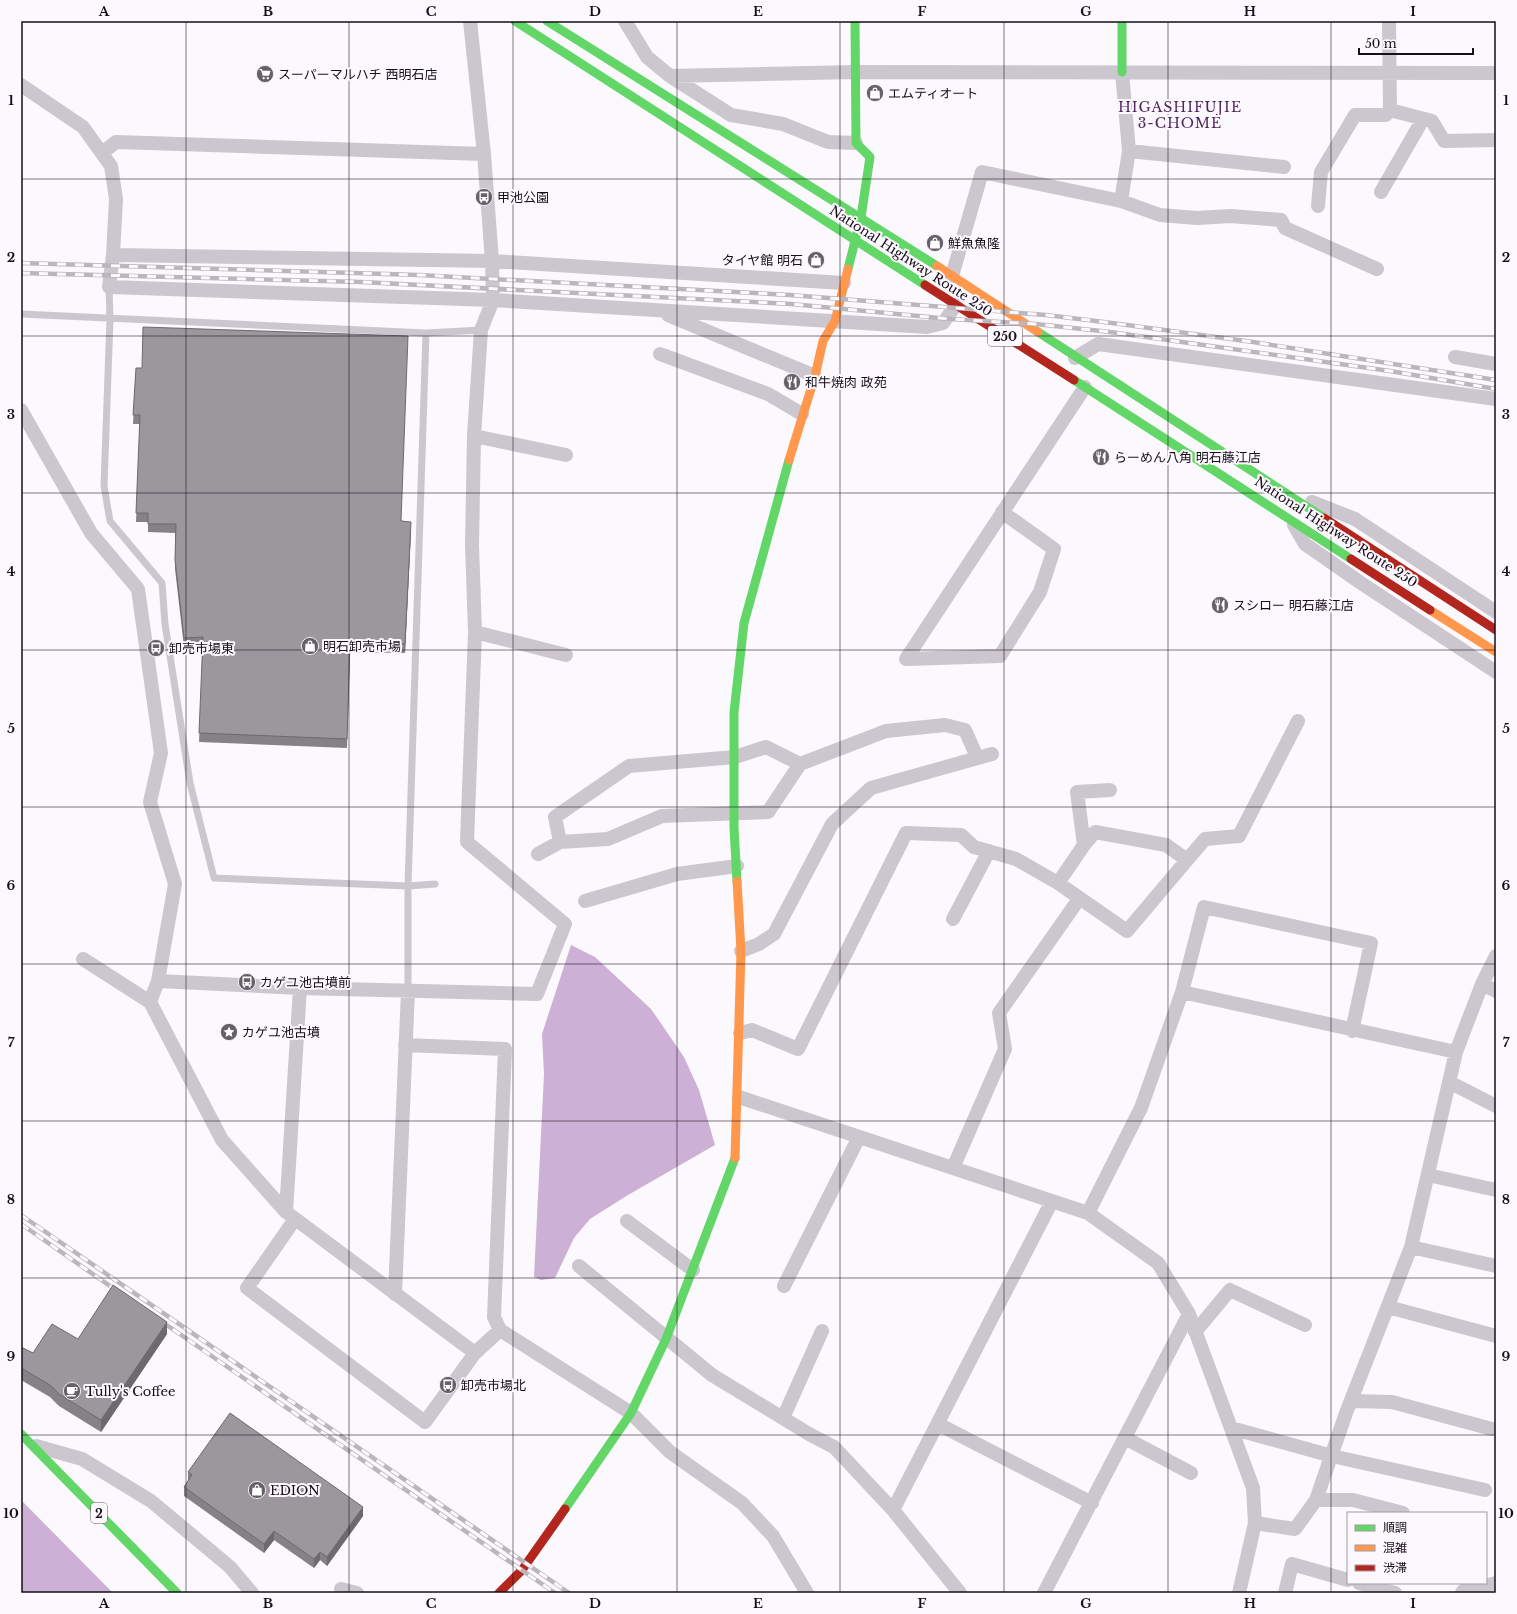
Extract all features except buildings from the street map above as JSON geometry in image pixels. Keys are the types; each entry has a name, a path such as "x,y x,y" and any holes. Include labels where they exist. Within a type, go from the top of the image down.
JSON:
{"main road":[{"name":"National Highway Route 250","path":"515,21 1290,518 1496,652"},
{"name":"National Highway Route 250","path":"547,21 861,217 1075,358 1496,630"},
{"path":"499,1593 522,1570 631,1413 666,1339 736,1155 739,1097 741,951 735,814 734,712 744,623 802,414 815,376 823,341 835,321 854,239 861,217 870,158 856,143 855,21"},
{"path":"1122,21 1122,72"},
{"name":"2","path":"21,1434 177,1593"}],"street":[{"path":"158,981 300,988 537,994 566,924 467,842 476,632 472,546 474,436 481,330 493,300 492,261 484,154 470,21"},
{"path":"625,21 647,57 670,76 731,115 783,124 828,142 856,143"},
{"path":"1318,206 1321,172 1355,115 1386,115 1390,110 1389,21"},
{"path":"670,76 855,72 1496,73"},
{"path":"1121,201 1129,151 1122,72"},
{"path":"21,85 83,127 111,166 116,199 113,255 109,287 493,300 927,326 943,323 956,305"},
{"path":"1390,110 1432,122 1444,141 1496,140"},
{"path":"1381,192 1423,119"},
{"path":"102,153 116,142 484,154"},
{"path":"1129,151 1284,167"},
{"path":"952,276 982,172 1121,201 1160,215 1197,218 1231,216 1281,220 1285,228 1377,269"},
{"path":"113,255 492,261 844,283"},
{"path":"657,310 815,376"},
{"path":"1075,358 1098,344 1496,399"},
{"path":"660,354 768,394 802,414"},
{"path":"1455,357 1496,364"},
{"path":"1002,512 1054,549 1040,592 1000,656 906,659 989,531 1085,387"},
{"path":"21,410 91,533 138,588 161,753 150,802 175,884 158,981 150,1002"},
{"path":"474,436 566,455"},
{"path":"1268,483 1355,519 1496,612"},
{"path":"1290,518 1305,544 1496,672"},
{"path":"476,632 566,655"},
{"path":"740,1033 752,1030 798,1049 906,833 961,835 974,847 1016,859 1058,883 1127,931 1205,839 1239,836 1298,721"},
{"path":"538,854 560,842 608,839 662,816 768,812 800,764 886,731 945,725 965,730 977,757"},
{"path":"560,842 556,816 629,766 735,757 766,747 800,764"},
{"path":"741,951 759,944 774,934 832,824 871,788 992,754"},
{"path":"1084,845 1077,792 1110,790"},
{"path":"1058,883 1084,845 1095,832 1166,845 1187,860"},
{"path":"953,919 990,851"},
{"path":"585,901 677,874 737,866"},
{"path":"953,1168 1005,1049 999,1013 1079,899"},
{"path":"1088,1213 1141,1108 1182,992 1204,907 1371,943 1352,1030"},
{"path":"1255,1523 1295,1529 1316,1500 1351,1401 1411,1247 1456,1052 1482,984 1496,956"},
{"path":"83,959 150,1002 222,1140 291,1215 475,1353"},
{"path":"1482,984 1496,991"},
{"path":"300,988 291,1215 247,1288 425,1422 475,1353 500,1330"},
{"path":"395,1294 408,991"},
{"path":"1182,992 1456,1052"},
{"path":"405,1045 505,1049 494,1317 500,1330 631,1413 670,1452 742,1503 773,1536 807,1593"},
{"path":"1448,1082 1496,1106"},
{"path":"739,1097 1088,1213 1158,1263 1189,1314 1253,1488 1255,1523 1240,1593"},
{"path":"784,1286 860,1137"},
{"path":"1428,1175 1496,1190"},
{"path":"893,1510 1052,1201"},
{"path":"627,1221 693,1270"},
{"path":"1411,1247 1496,1266"},
{"path":"579,1266 666,1339 712,1375 782,1418 834,1447 893,1510 960,1593"},
{"path":"1195,1332 1230,1290 1305,1325"},
{"path":"1388,1307 1496,1336"},
{"path":"1044,1593 1189,1314"},
{"path":"782,1418 822,1331"},
{"path":"1351,1401 1392,1402 1492,1429"},
{"path":"938,1424 1092,1503"},
{"path":"1231,1428 1332,1456 1485,1490"},
{"path":"1125,1438 1191,1472"},
{"path":"33,1446 82,1459 151,1501 230,1567 252,1593"},
{"path":"1316,1500 1353,1500 1399,1512"},
{"path":"1285,1593 1292,1564 1347,1580"},
{"path":"1462,1593 1463,1591 1496,1583"},
{"path":"1363,1584 1395,1593"},
{"path":"341,1589 357,1593"}],"lane":[{"path":"109,287 110,319 104,486 110,521 162,583 165,624 190,783 214,878 408,886 435,884"},
{"path":"21,314 426,333 481,330"},
{"path":"408,991 408,886 426,333"}],"shaded area":[{"path":"571,945 595,957 651,1009 684,1057 699,1090 715,1145 628,1195 590,1219 574,1238 555,1278 541,1280 534,1277 544,1074 542,1034"},
{"path":"21,1500 113,1593 21,1593"}],"railway":[{"path":"21,263 419,275 790,295 1046,315 1253,342 1496,380"},
{"path":"21,273 361,282 791,304 950,319 1036,324 1110,332 1390,371 1496,389"},
{"path":"21,1215 569,1593"},
{"path":"21,1224 120,1293"},
{"path":"158,1319 555,1593"}],"traffic: fast":[{"path":"515,21 925,285"},
{"path":"547,21 937,266"},
{"path":"848,269 861,217 870,157 856,143 855,21"},
{"path":"1122,21 1122,72"},
{"path":"1038,332 1324,518"},
{"path":"1074,380 1351,559"},
{"path":"737,881 734,828 734,712 744,623 789,460"},
{"path":"565,1509 631,1413 666,1339 735,1158"},
{"path":"21,1434 177,1593"}],"traffic: slow":[{"path":"937,266 1038,332"},
{"path":"789,460 815,376 823,341 835,321 848,269"},
{"path":"1430,610 1496,652"},
{"path":"735,1158 741,951 737,881"}],"traffic: jam":[{"path":"925,285 1074,380"},
{"path":"1324,518 1496,630"},
{"path":"1351,559 1430,610"},
{"path":"499,1593 522,1570 565,1509"}],"place":[{"name":"スーパーマルハチ 西明石店","path":"265,74"},
{"name":"エムティオート","path":"875,93"},
{"name":"甲池公園","path":"484,197"},
{"name":"鮮魚魚隆","path":"935,243"},
{"name":"タイヤ館 明石","path":"816,260"},
{"name":"和牛焼肉 政苑","path":"792,382"},
{"name":"らーめん八角 明石藤江店","path":"1101,457"},
{"name":"スシロー 明石藤江店","path":"1220,605"},
{"name":"明石卸売市場","path":"310,646"},
{"name":"卸売市場東","path":"156,648"},
{"name":"カゲユ池古墳前","path":"247,982"},
{"name":"カゲユ池古墳","path":"229,1032"},
{"name":"卸売市場北","path":"448,1385"},
{"name":"Tully's Coffee","path":"72,1391"},
{"name":"EDION","path":"257,1490"}],"district":[{"name":"HIGASHIFUJIE 3-CHOME","path":"1180,116"}]}
